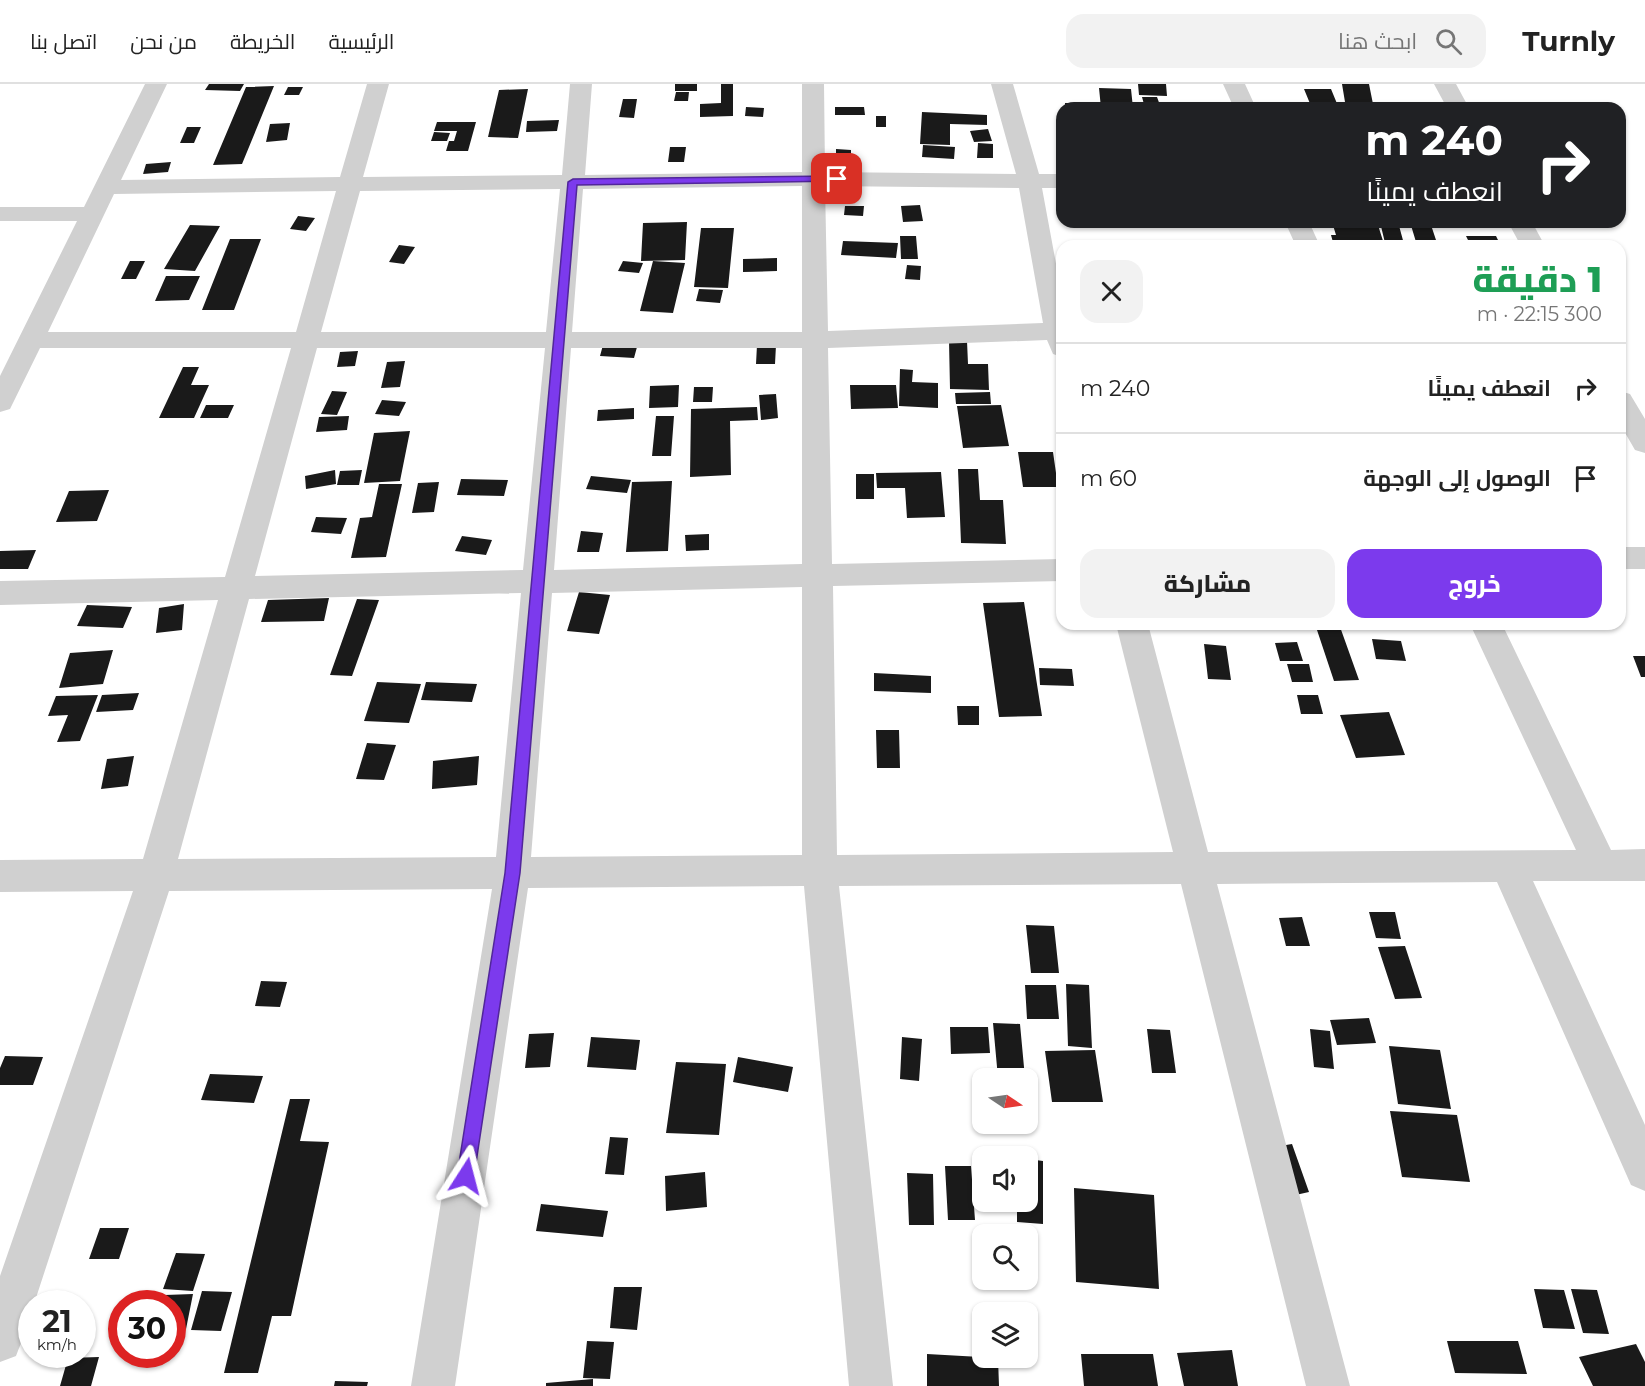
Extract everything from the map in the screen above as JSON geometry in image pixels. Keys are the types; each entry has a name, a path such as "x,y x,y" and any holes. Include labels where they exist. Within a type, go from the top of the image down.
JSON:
{"street":[{"path":"0,403 17,353 106,187 156,84"},
{"path":"0,1341 156,875 378,84"},
{"path":"433,1386 512,873 581,84"},
{"path":"813,84 820,870 871,1386"},
{"path":"1002,84 1029,180 1056,312"},
{"path":"1234,84 1242,102"},
{"path":"1445,84 1455,102"},
{"path":"106,187 813,179 1056,181"},
{"path":"0,214 92,214"},
{"path":"17,353 306,341 1056,337"},
{"path":"1626,410 1645,443"},
{"path":"1626,558 1645,558"},
{"path":"0,592 1056,570"},
{"path":"1134,630 1328,1386"},
{"path":"1489,630 1601,865"},
{"path":"0,876 1645,865"},
{"path":"1508,866 1645,1171"}],"building":[{"path":"209,84 244,84 240,91 205,90"},
{"path":"675,84 697,84 697,91 675,91"},
{"path":"721,84 733,84 733,116 700,117 700,104 721,103"},
{"path":"1138,84 1166,84 1167,96 1139,95"},
{"path":"1342,84 1369,84 1373,102 1345,102"},
{"path":"274,86 242,164 213,165 246,87"},
{"path":"288,87 303,87 299,95 284,95"},
{"path":"1099,88 1131,89 1132,102 1100,102"},
{"path":"528,89 518,138 488,137 499,90"},
{"path":"1304,89 1331,89 1336,102 1309,102"},
{"path":"676,92 689,92 688,101 674,101"},
{"path":"1142,97 1157,97 1159,102 1143,102"},
{"path":"623,99 637,99 634,118 619,117"},
{"path":"746,107 764,108 763,117 745,116"},
{"path":"835,107 864,107 865,115 835,115"},
{"path":"922,112 987,115 987,125 950,124 950,145 920,144"},
{"path":"876,116 886,116 886,127 876,127"},
{"path":"559,120 557,131 526,132 527,121"},
{"path":"437,122 476,122 468,151 446,151 449,141 454,141 457,131 434,131"},
{"path":"290,123 287,140 266,142 270,124"},
{"path":"187,127 201,127 194,143 180,143"},
{"path":"988,129 992,141 974,142 970,131"},
{"path":"434,132 450,133 447,141 431,141"},
{"path":"978,143 993,144 993,158 977,158"},
{"path":"923,145 955,147 954,159 922,157"},
{"path":"670,147 686,147 684,162 668,162"},
{"path":"836,149 851,150 851,159 836,159"},
{"path":"171,162 168,172 143,174 146,164"},
{"path":"920,205 923,221 903,222 901,206"},
{"path":"845,206 864,206 863,216 844,215"},
{"path":"298,216 315,218 306,231 290,229"},
{"path":"687,222 685,260 641,261 643,223"},
{"path":"190,225 220,226 195,271 164,269"},
{"path":"701,228 734,228 728,288 694,287"},
{"path":"1334,228 1379,228 1383,240 1332,240 1331,235 1336,235"},
{"path":"1381,228 1400,228 1403,240 1384,240"},
{"path":"1412,228 1432,228 1436,240 1415,240"},
{"path":"900,236 916,236 918,259 901,259"},
{"path":"1466,236 1496,236 1498,240 1468,240"},
{"path":"230,239 261,239 234,310 202,310"},
{"path":"843,241 898,243 896,258 841,255"},
{"path":"399,245 415,247 404,264 389,262"},
{"path":"777,258 777,271 743,272 743,259"},
{"path":"130,261 145,261 136,279 121,279"},
{"path":"623,261 643,263 639,273 618,271"},
{"path":"653,261 685,263 673,313 640,311"},
{"path":"907,265 921,266 920,280 905,279"},
{"path":"166,276 200,276 189,300 155,301"},
{"path":"699,289 723,290 720,303 696,301"},
{"path":"949,341 967,341 968,364 988,364 989,390 950,389"},
{"path":"603,345 637,347 634,358 600,356"},
{"path":"757,345 776,345 775,364 756,364"},
{"path":"358,351 355,366 337,367 340,352"},
{"path":"405,361 400,387 381,388 387,362"},
{"path":"183,367 199,367 191,385 209,385 194,418 159,418"},
{"path":"900,369 913,370 912,382 938,383 938,408 899,406"},
{"path":"679,385 678,407 649,408 650,386"},
{"path":"850,385 896,385 898,408 851,409"},
{"path":"694,387 713,387 712,402 693,402"},
{"path":"332,391 347,392 337,415 321,414"},
{"path":"990,392 991,404 956,404 955,393"},
{"path":"776,394 778,418 761,420 759,395"},
{"path":"382,400 406,402 399,416 375,414"},
{"path":"206,405 234,405 228,418 200,418"},
{"path":"1001,405 1009,446 963,448 957,406"},
{"path":"757,407 758,420 730,421 731,475 690,477 691,409"},
{"path":"634,408 634,419 597,421 598,410"},
{"path":"349,416 347,430 316,432 319,417"},
{"path":"656,416 674,416 671,456 652,456"},
{"path":"410,431 400,481 364,483 374,433"},
{"path":"1018,452 1053,452 1056,487 1023,487"},
{"path":"958,469 978,469 980,500 1003,500 1006,544 961,543"},
{"path":"335,470 336,484 306,489 305,476"},
{"path":"362,470 359,485 337,485 340,471"},
{"path":"941,472 945,517 907,518 905,488 877,488 876,473"},
{"path":"856,474 874,474 874,499 856,499"},
{"path":"591,476 631,480 627,493 586,489"},
{"path":"461,479 508,480 504,496 457,495"},
{"path":"672,481 668,551 626,552 632,482"},
{"path":"439,482 434,512 412,513 418,483"},
{"path":"379,484 402,484 386,557 351,558 360,518 372,517"},
{"path":"109,490 97,521 56,522 69,491"},
{"path":"316,517 347,518 341,534 311,532"},
{"path":"581,531 603,533 599,552 577,552"},
{"path":"709,534 709,550 686,551 685,535"},
{"path":"462,536 492,540 486,555 455,551"},
{"path":"36,550 28,569 0,569 0,551"},
{"path":"579,592 610,595 599,634 567,631"},
{"path":"329,598 324,621 261,622 268,600"},
{"path":"357,599 379,600 352,676 330,675"},
{"path":"1024,602 1042,716 999,717 983,603"},
{"path":"184,604 182,630 156,633 159,608"},
{"path":"87,605 132,607 123,628 77,626"},
{"path":"1317,630 1341,630 1359,680 1334,681"},
{"path":"1372,639 1401,641 1406,661 1376,659"},
{"path":"1297,642 1303,661 1280,661 1275,643"},
{"path":"1204,644 1226,646 1231,680 1208,679"},
{"path":"113,650 103,684 59,688 70,653"},
{"path":"1633,656 1645,656 1645,677 1641,677"},
{"path":"1287,664 1309,664 1313,682 1292,682"},
{"path":"1039,668 1072,669 1074,686 1040,685"},
{"path":"874,673 931,676 931,693 874,691"},
{"path":"377,682 421,684 409,723 364,721"},
{"path":"426,682 477,684 472,702 421,700"},
{"path":"139,693 133,710 96,712 102,695"},
{"path":"98,695 80,741 57,742 68,715 48,716 56,696"},
{"path":"1297,695 1318,695 1323,714 1301,714"},
{"path":"957,706 979,706 979,725 958,725"},
{"path":"1389,712 1405,755 1356,758 1340,715"},
{"path":"876,730 899,730 900,768 877,768"},
{"path":"367,743 396,745 384,780 356,779"},
{"path":"134,756 128,786 101,789 107,759"},
{"path":"479,756 477,785 432,789 433,761"},
{"path":"1369,912 1395,912 1401,939 1376,938"},
{"path":"1302,917 1310,946 1286,946 1279,918"},
{"path":"1026,925 1054,926 1059,973 1031,973"},
{"path":"1405,946 1422,998 1395,999 1378,947"},
{"path":"261,981 287,982 280,1007 255,1006"},
{"path":"1066,984 1089,985 1092,1048 1068,1046"},
{"path":"1025,985 1056,985 1059,1019 1027,1019"},
{"path":"1369,1018 1376,1043 1337,1045 1330,1020"},
{"path":"993,1023 1020,1024 1024,1068 997,1068"},
{"path":"950,1027 988,1027 990,1053 951,1054"},
{"path":"1147,1029 1170,1030 1176,1073 1152,1073"},
{"path":"1310,1029 1330,1031 1334,1069 1314,1067"},
{"path":"554,1033 550,1067 525,1068 529,1034"},
{"path":"591,1037 640,1040 636,1070 587,1067"},
{"path":"902,1037 922,1039 919,1081 900,1079"},
{"path":"1389,1046 1440,1050 1451,1109 1398,1104"},
{"path":"1095,1050 1103,1102 1052,1102 1045,1051"},
{"path":"5,1056 43,1057 33,1085 0,1085 0,1068"},
{"path":"738,1057 793,1067 788,1092 733,1082"},
{"path":"676,1062 726,1064 719,1135 666,1133"},
{"path":"210,1074 263,1076 254,1103 201,1100"},
{"path":"290,1099 310,1099 300,1141 329,1142 291,1316 272,1316 258,1373 224,1373"},
{"path":"1390,1111 1457,1115 1470,1182 1402,1177"},
{"path":"610,1137 628,1138 624,1175 605,1174"},
{"path":"1292,1144 1309,1192 1291,1196 1274,1147"},
{"path":"1038,1160 1043,1161 1043,1224 1017,1222 1017,1212 1038,1212"},
{"path":"945,1166 971,1166 972,1212 974,1212 975,1220 948,1220"},
{"path":"705,1172 707,1207 666,1211 665,1176"},
{"path":"907,1173 933,1174 934,1225 909,1225"},
{"path":"1074,1188 1154,1195 1159,1289 1076,1282"},
{"path":"541,1204 608,1211 603,1237 536,1231"},
{"path":"100,1228 129,1228 119,1259 89,1259"},
{"path":"176,1253 205,1254 193,1291 163,1289"},
{"path":"614,1287 642,1287 637,1330 610,1328"},
{"path":"1534,1289 1564,1290 1575,1329 1543,1328"},
{"path":"1571,1289 1597,1290 1609,1334 1583,1333"},
{"path":"202,1291 232,1292 221,1331 191,1330"},
{"path":"186,1294 193,1294 186,1329"},
{"path":"587,1341 614,1342 610,1379 583,1378"},
{"path":"1447,1341 1518,1341 1527,1374 1455,1373"},
{"path":"1636,1344 1645,1362 1645,1386 1593,1386 1579,1357"},
{"path":"1232,1350 1238,1386 1184,1386 1177,1353"},
{"path":"927,1354 972,1357 972,1368 998,1368 999,1386 927,1386"},
{"path":"1081,1354 1153,1354 1158,1386 1084,1386"},
{"path":"65,1368 96,1368 91,1386 60,1386"},
{"path":"593,1379 593,1386 546,1386 546,1383"},
{"path":"335,1381 368,1382 367,1386 334,1386"}],"route":[{"path":"466,1176 512,873 573,182 837,179"}]}
